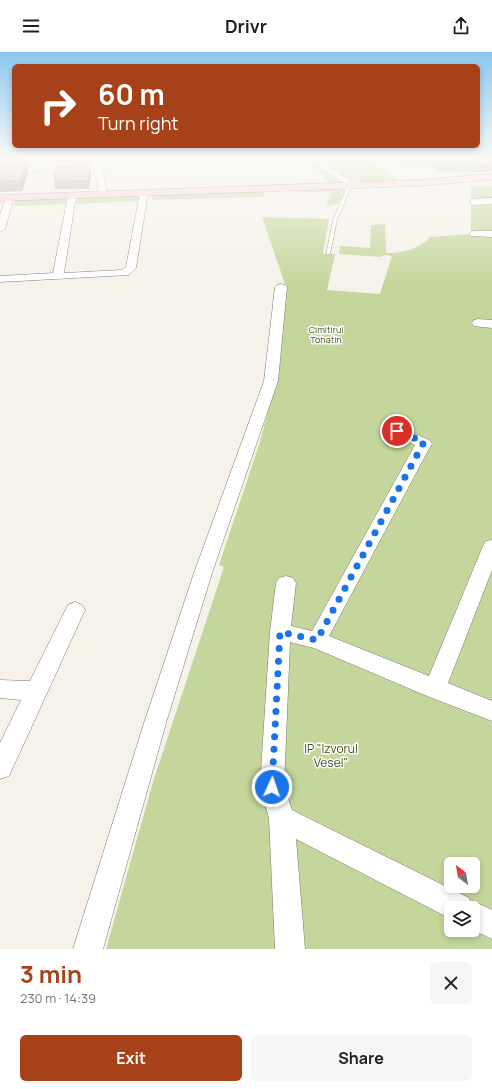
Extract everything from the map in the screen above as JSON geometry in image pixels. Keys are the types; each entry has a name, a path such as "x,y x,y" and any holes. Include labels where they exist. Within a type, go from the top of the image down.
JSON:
{"street":[{"path":"0,229 4,202"},
{"path":"58,276 71,202"},
{"path":"0,279 125,273 131,268 142,202"},
{"path":"473,202 492,202"},
{"path":"474,234 492,234"},
{"path":"88,949 155,723 204,573 271,381 281,287"},
{"path":"478,323 492,324"},
{"path":"317,640 424,442 397,431"},
{"path":"435,689 492,546"},
{"path":"286,583 280,632 272,787 282,818 290,949"},
{"path":"0,768 75,610"},
{"path":"280,632 317,640 492,711"},
{"path":"0,689 36,691"},
{"path":"282,818 445,901"},
{"path":"480,919 492,925"}],"lane":[{"path":"328,254 335,220 344,202"}],"green space":[{"path":"15,202 67,202 67,204 14,206"},
{"path":"76,202 121,202 76,204"},
{"path":"328,202 339,202 338,204 326,207"},
{"name":"IP \"Izvorul Vesel\"","path":"471,202 492,202 492,949 106,949 153,782 224,567 219,565 260,442 274,388 286,287 262,217 329,219 323,254 335,254 327,290 380,294 392,256 385,255 380,257 339,254 340,246 370,248 371,225 385,224 386,253 410,250 422,244 430,237 471,234"}],"route":[{"path":"272,787 280,632 317,640 424,442 397,431"}],"park label":[{"name":"Cimitirul Tohatin","path":"326,336"}]}
